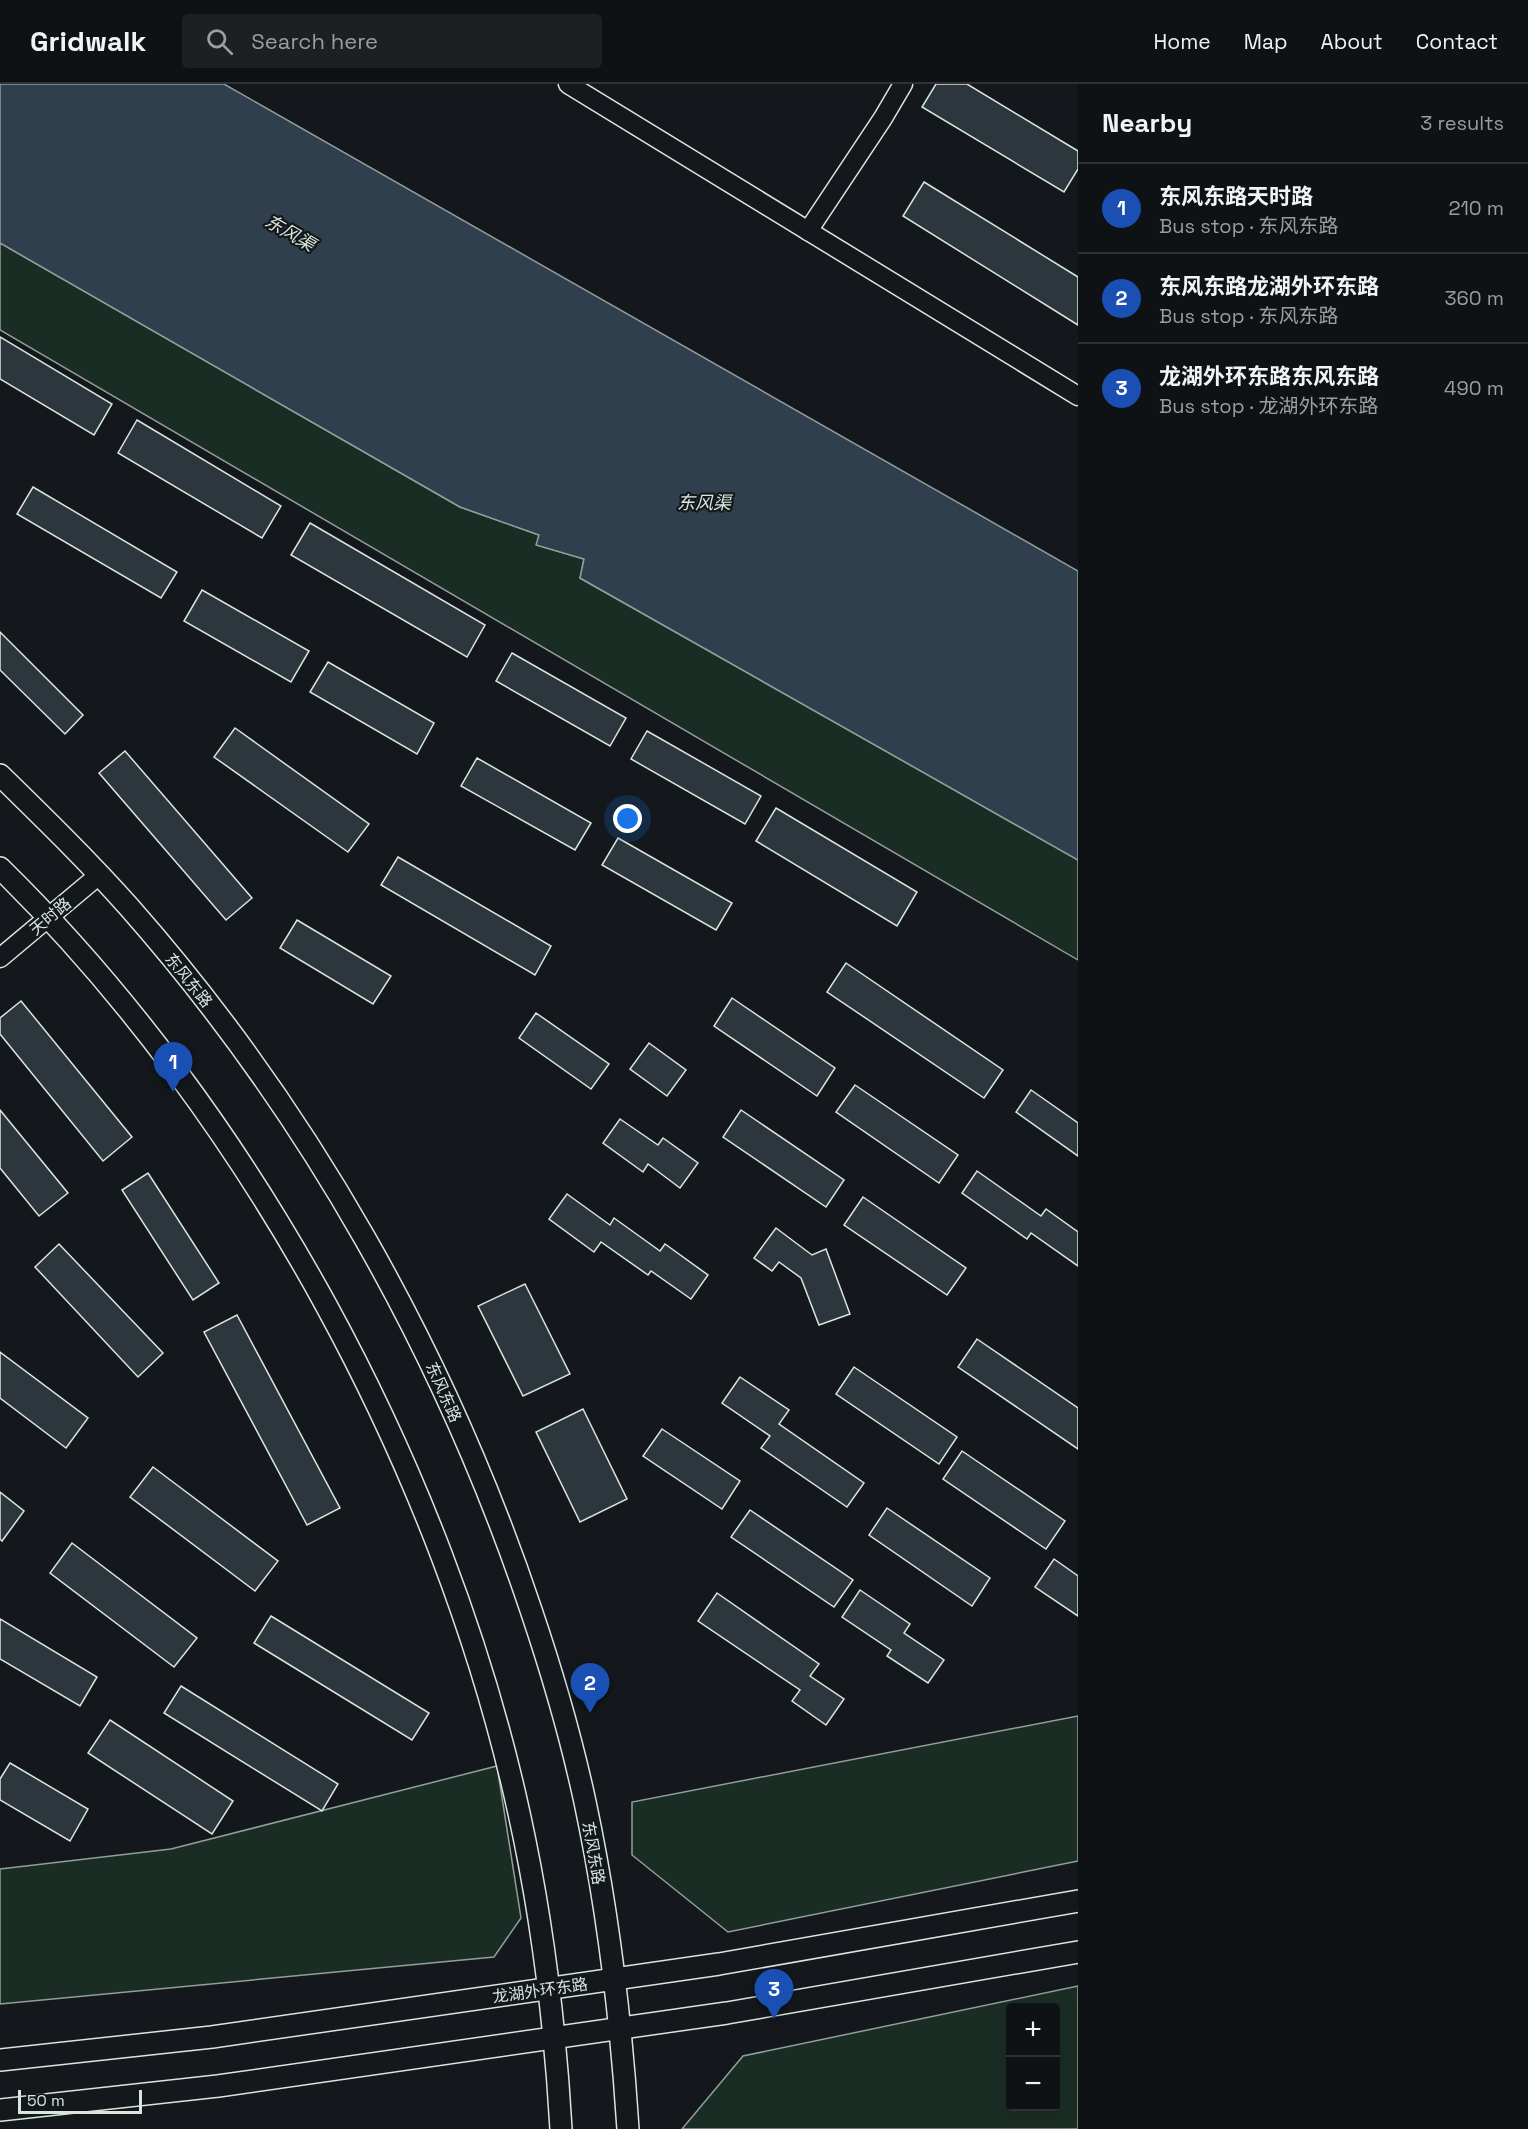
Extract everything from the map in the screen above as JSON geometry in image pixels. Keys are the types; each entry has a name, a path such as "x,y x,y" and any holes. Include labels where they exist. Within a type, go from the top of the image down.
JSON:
{"main road":[{"name":"东风东路","path":"0,775 129,907 193,984 251,1062 289,1116 380,1263 422,1344 489,1493 545,1653 584,1798 615,1979 628,2129"},
{"path":"0,868 79,951 141,1025 197,1100 280,1227 315,1287 366,1382 426,1515 482,1672 519,1812 549,1988 561,2129"},
{"name":"龙湖外环东路","path":"0,2060 212,2037 719,1964 1078,1901"},
{"path":"0,2110 218,2086 727,2013 1078,1952"}],"street":[{"path":"568,84 1078,396"},
{"path":"808,231 903,84"},
{"name":"天时路","path":"0,958 99,875"}],"green space":[{"path":"0,243 460,507 539,535 537,545 584,559 580,578 1078,860 1078,960 0,330"},
{"path":"1078,1716 1078,1861 728,1932 632,1855 632,1802"},
{"path":"497,1766 521,1918 494,1957 0,2004 0,1869 171,1849"},
{"path":"1078,1986 1078,2129 682,2129 743,2056"}],"water":[{"name":"东风渠","path":"0,84 224,84 1078,571 1078,860 580,578 584,559 536,545 539,535 460,507 0,243"}],"building":[{"path":"936,84 967,84 1078,151 1078,169 1064,192 922,107"},
{"path":"924,182 1078,277 1078,325 903,216"},
{"path":"0,337 112,404 94,435 0,379"},
{"path":"137,420 281,506 262,538 118,453"},
{"path":"33,487 177,572 161,598 17,514"},
{"path":"310,523 485,625 467,657 291,555"},
{"path":"202,590 309,651 291,682 184,621"},
{"path":"0,632 83,715 65,734 0,670"},
{"path":"512,653 626,718 610,746 496,681"},
{"path":"328,662 434,723 417,754 310,692"},
{"path":"235,728 369,824 348,852 214,757"},
{"path":"647,731 761,796 745,824 631,759"},
{"path":"125,751 252,898 226,920 99,773"},
{"path":"477,758 591,823 575,850 461,786"},
{"path":"776,808 917,892 897,926 756,841"},
{"path":"618,838 732,903 716,930 602,865"},
{"path":"398,857 551,946 535,975 381,885"},
{"path":"297,920 391,976 373,1004 280,948"},
{"path":"846,963 1003,1070 984,1098 827,992"},
{"path":"732,998 835,1068 817,1096 714,1026"},
{"path":"21,1001 132,1137 103,1161 0,1034 0,1018"},
{"path":"536,1013 609,1064 591,1089 519,1038"},
{"path":"649,1043 686,1070 667,1096 630,1069"},
{"path":"855,1085 958,1155 939,1183 836,1112"},
{"path":"1031,1090 1078,1123 1078,1156 1016,1112"},
{"path":"0,1110 68,1193 39,1216 0,1168"},
{"path":"741,1110 844,1180 826,1207 723,1137"},
{"path":"620,1119 658,1145 663,1138 698,1163 680,1188 648,1164 643,1172 603,1143"},
{"path":"977,1171 1041,1216 1046,1209 1078,1232 1078,1266 1031,1233 1027,1239 962,1193"},
{"path":"148,1173 219,1283 193,1300 122,1190"},
{"path":"567,1194 610,1225 614,1218 660,1251 665,1244 708,1275 691,1299 651,1271 648,1275 601,1242 594,1252 549,1219"},
{"path":"863,1197 966,1268 947,1295 844,1225"},
{"path":"776,1228 812,1255 826,1249 850,1314 819,1325 801,1278 779,1262 772,1271 754,1258"},
{"path":"59,1244 163,1353 138,1377 35,1267"},
{"path":"525,1284 570,1374 523,1396 478,1306"},
{"path":"237,1315 340,1508 307,1525 204,1332"},
{"path":"977,1339 1078,1408 1078,1449 958,1367"},
{"path":"0,1352 88,1418 66,1448 0,1398"},
{"path":"854,1367 957,1437 939,1464 836,1394"},
{"path":"740,1377 789,1410 779,1424 864,1483 847,1507 761,1448 770,1436 722,1403"},
{"path":"583,1409 627,1499 580,1522 536,1432"},
{"path":"662,1429 740,1481 722,1509 643,1456"},
{"path":"962,1451 1065,1521 1046,1549 943,1479"},
{"path":"153,1467 278,1561 255,1591 130,1497"},
{"path":"0,1492 24,1511 2,1541 0,1539"},
{"path":"887,1508 990,1578 972,1606 869,1535"},
{"path":"750,1510 853,1580 834,1607 731,1537"},
{"path":"72,1543 197,1638 174,1667 50,1573"},
{"path":"1054,1559 1078,1576 1078,1616 1035,1587"},
{"path":"860,1590 910,1624 904,1633 944,1660 928,1683 887,1656 891,1650 842,1617"},
{"path":"717,1593 819,1664 810,1676 844,1699 826,1725 792,1701 800,1690 698,1621"},
{"path":"271,1616 429,1713 412,1740 254,1643"},
{"path":"0,1619 97,1677 80,1706 0,1659"},
{"path":"181,1686 338,1784 322,1811 164,1713"},
{"path":"110,1720 233,1801 212,1834 88,1753"},
{"path":"10,1763 88,1809 70,1841 0,1800 0,1779"}],"place":[{"name":"东风东路天时路","path":"173,1092"},
{"name":"东风东路龙湖外环东路","path":"590,1713"},
{"name":"龙湖外环东路东风东路","path":"774,2019"}]}
